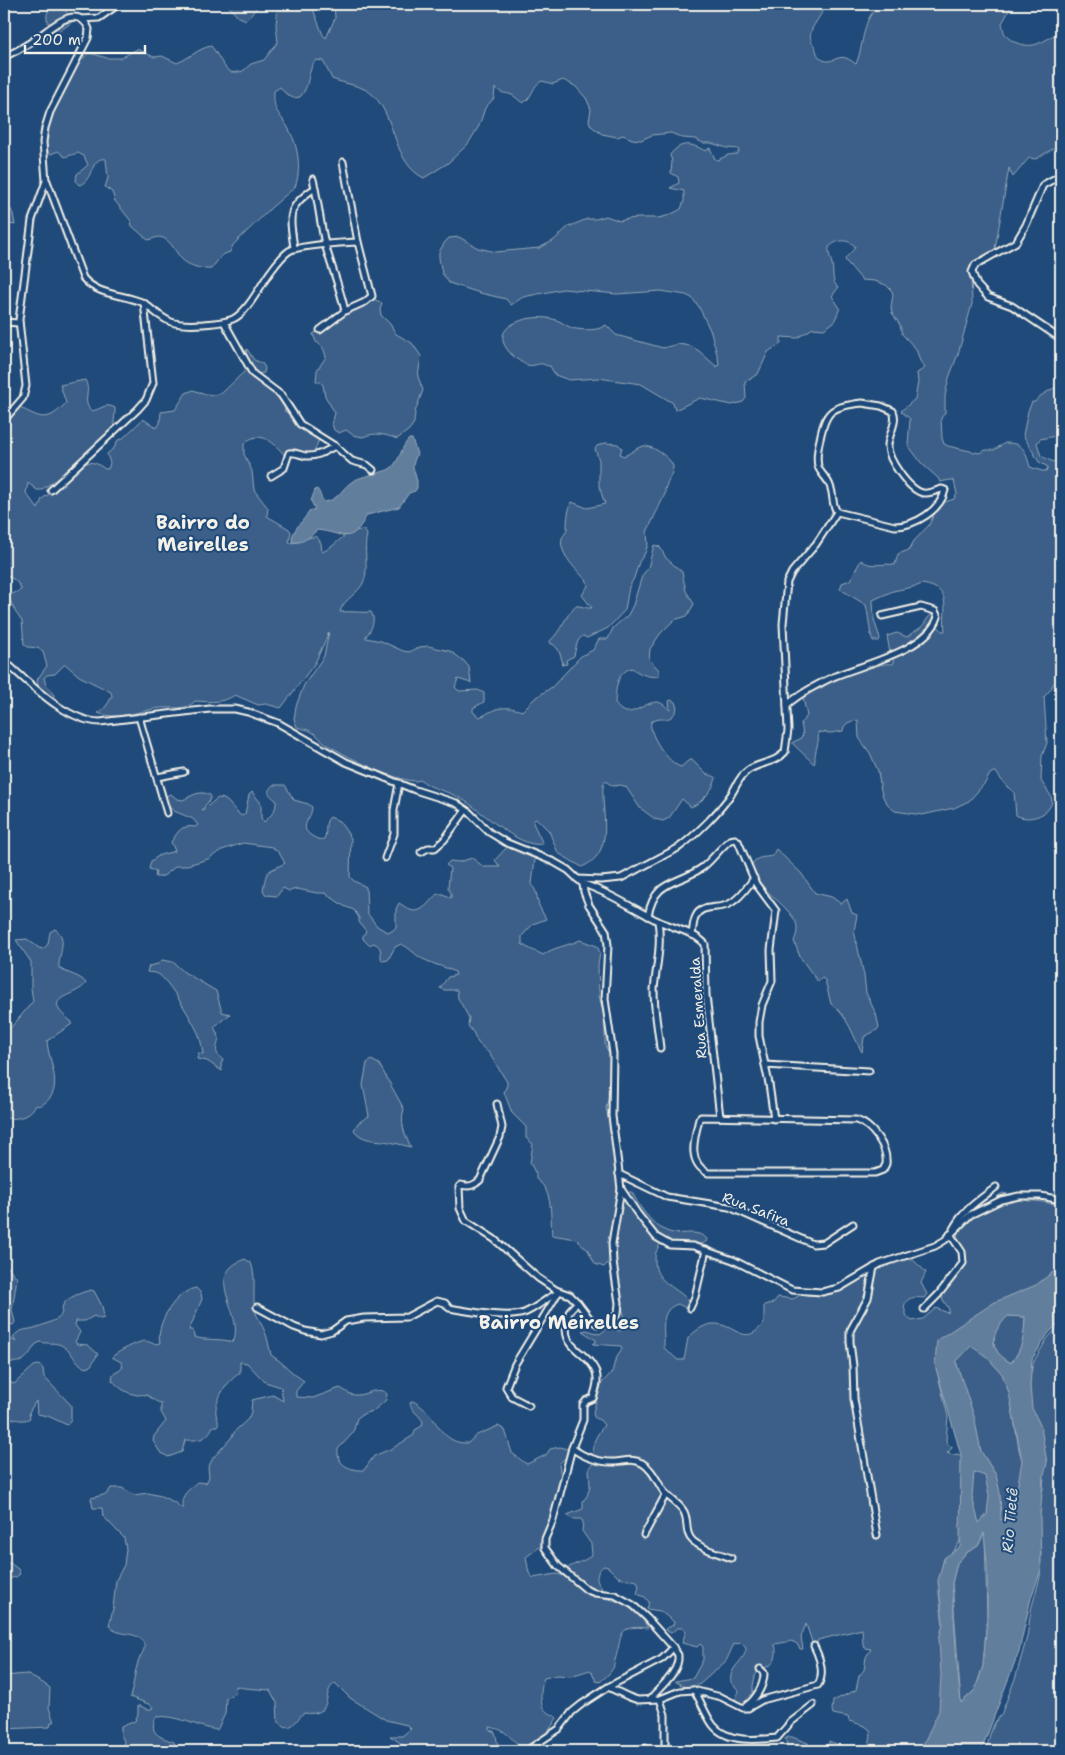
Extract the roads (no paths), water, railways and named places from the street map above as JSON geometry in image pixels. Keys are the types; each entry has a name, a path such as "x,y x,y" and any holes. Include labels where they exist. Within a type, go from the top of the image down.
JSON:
{"street":[{"path":"119,4 99,18 89,32 83,50 50,112 43,142 46,181 83,278 95,289 144,303 163,319 173,324 191,325 224,322 239,315 280,260 294,248 358,242"},
{"path":"4,58 32,42 64,19 76,17 81,19 87,24 89,32"},
{"path":"81,19 99,18"},
{"path":"320,330 345,311 372,296 358,242 343,162"},
{"path":"1061,175 1043,184 1026,225 1016,242 975,265 972,272 977,284 988,297 1012,306 1061,339"},
{"path":"313,179 326,245 340,287 345,311"},
{"path":"4,420 22,398 26,386 19,323 32,220 46,181"},
{"path":"294,248 290,214 297,203 315,188"},
{"path":"50,490 146,400 153,383 144,303"},
{"path":"4,322 19,323"},
{"path":"224,322 256,378 281,394 300,424 335,446 352,461 367,465 373,470"},
{"path":"862,403 890,409 893,411 895,418 888,451 897,469 920,492 927,493 942,489 945,492 924,518 900,526 882,524 837,512 832,503 831,487 820,472 817,460 825,417 829,412 838,408 862,403"},
{"path":"271,476 284,468 289,453 295,452 305,456 316,455 335,446"},
{"path":"576,879 601,880 621,878 687,842 725,802 745,772 757,765 776,759 785,752 788,739 783,624 787,582 792,572 816,544 837,512"},
{"path":"787,705 798,695 834,677 902,651 929,632 936,624 938,617 935,611 921,607 882,616"},
{"path":"4,661 47,697 82,720 100,722 210,709 235,709 278,723 346,762 399,784 450,801 466,810 489,832 505,842 554,862 568,870 583,884 597,889 658,921 692,935 699,911 705,908 727,906 745,890 754,878"},
{"path":"139,717 167,813"},
{"path":"156,777 184,772"},
{"path":"385,858 394,834 394,810 399,784"},
{"path":"421,852 423,849 435,848 444,840 466,810"},
{"path":"648,916 656,893 702,868 724,846 733,839 738,840 760,890 776,911 772,950 772,981 762,1005 759,1022 759,1036 774,1118"},
{"path":"497,1104 502,1127 500,1136 480,1180 468,1187 461,1185 459,1187 460,1208 469,1223 494,1239 538,1278 559,1292 570,1295 590,1320 598,1324 607,1323 618,1313 619,1303 612,1243 621,1189 612,1116 614,1054 605,999 608,945 606,931 590,905 584,892 583,884"},
{"path":"658,921 660,950 654,993 660,1048"},
{"name":"Rua Esmeralda","path":"692,935 703,941 705,946 706,995 720,1118"},
{"path":"765,1065 869,1071"},
{"path":"700,1118 774,1118 853,1120 863,1122 871,1129 884,1148 886,1164 883,1170 875,1173 708,1173 700,1168 696,1162 694,1142 700,1118"},
{"name":"Rua Safira","path":"619,1174 667,1197 729,1208 813,1244 824,1243 852,1224"},
{"path":"952,1232 968,1208 996,1187"},
{"path":"621,1189 656,1237 670,1244 693,1246 733,1260 781,1285 801,1292 831,1290 848,1283 874,1267 935,1246 963,1224 973,1212 1008,1198 1041,1196 1061,1200"},
{"path":"924,1310 963,1263 962,1252 952,1232"},
{"path":"690,1308 695,1298 706,1250"},
{"path":"874,1267 868,1298 850,1331 850,1342 854,1399 877,1535"},
{"path":"257,1308 294,1327 321,1334 332,1331 346,1321 364,1318 407,1317 437,1301 444,1303 449,1308 504,1315 518,1314 533,1308 559,1292"},
{"path":"529,1406 512,1397 506,1387 516,1364 559,1292"},
{"path":"578,1303 571,1308 567,1317 568,1337 575,1349 594,1368 597,1382 593,1398 586,1401 584,1405 584,1415 572,1448 553,1520 545,1539 547,1552 558,1566 587,1590 595,1593 615,1595 632,1605 647,1618 678,1655 677,1664 669,1678 650,1699"},
{"path":"572,1448 581,1455 609,1462 634,1460 642,1463 653,1474 666,1494 683,1510 686,1516 688,1533 693,1541 732,1558"},
{"path":"644,1535 666,1494"},
{"path":"608,1687 638,1700 660,1699 680,1691 693,1690 722,1697 743,1708 748,1708 762,1700 818,1685 821,1680 821,1664 820,1657 814,1646"},
{"path":"526,1751 555,1732 577,1708 608,1687 662,1658 672,1647"},
{"path":"743,1708 757,1696 764,1678 764,1673 760,1669"},
{"path":"693,1690 715,1726 723,1734 738,1738 777,1738 791,1722 813,1705"},
{"path":"660,1699 665,1715 665,1751"}],"water":[{"path":"409,439 412,439 417,454 413,467 417,488 409,493 399,507 367,515 361,525 351,535 346,536 317,530 302,541 292,542 296,529 309,511 315,509 311,501 315,490 317,489 325,502 335,498 355,480 389,470 396,462"},
{"name":"Rio Tietê","path":"1061,1266 1061,1321 1048,1334 1032,1359 1030,1386 1032,1408 1041,1427 1047,1463 1043,1479 1040,1518 1041,1570 1031,1598 1019,1651 981,1751 920,1751 939,1711 941,1675 939,1639 943,1623 938,1581 944,1558 960,1547 961,1455 935,1365 937,1340 995,1302 1036,1285","holes":["1008,1316 1025,1317 1022,1342 1011,1363 1003,1358 995,1347 995,1335","971,1346 987,1357 1002,1374 1009,1393 1022,1461 1015,1500 1009,1517 1001,1520 1000,1493 996,1475 981,1451 974,1416 956,1362","974,1472 985,1476 989,1496 987,1514 979,1523 972,1497","984,1533 987,1564 987,1618 983,1666 975,1690 961,1703 952,1583 957,1563 966,1553 978,1546"]}],"district":[{"name":"Bairro do Meirelles","path":"203,533"},
{"name":"Bairro Meirelles","path":"559,1322"}]}
